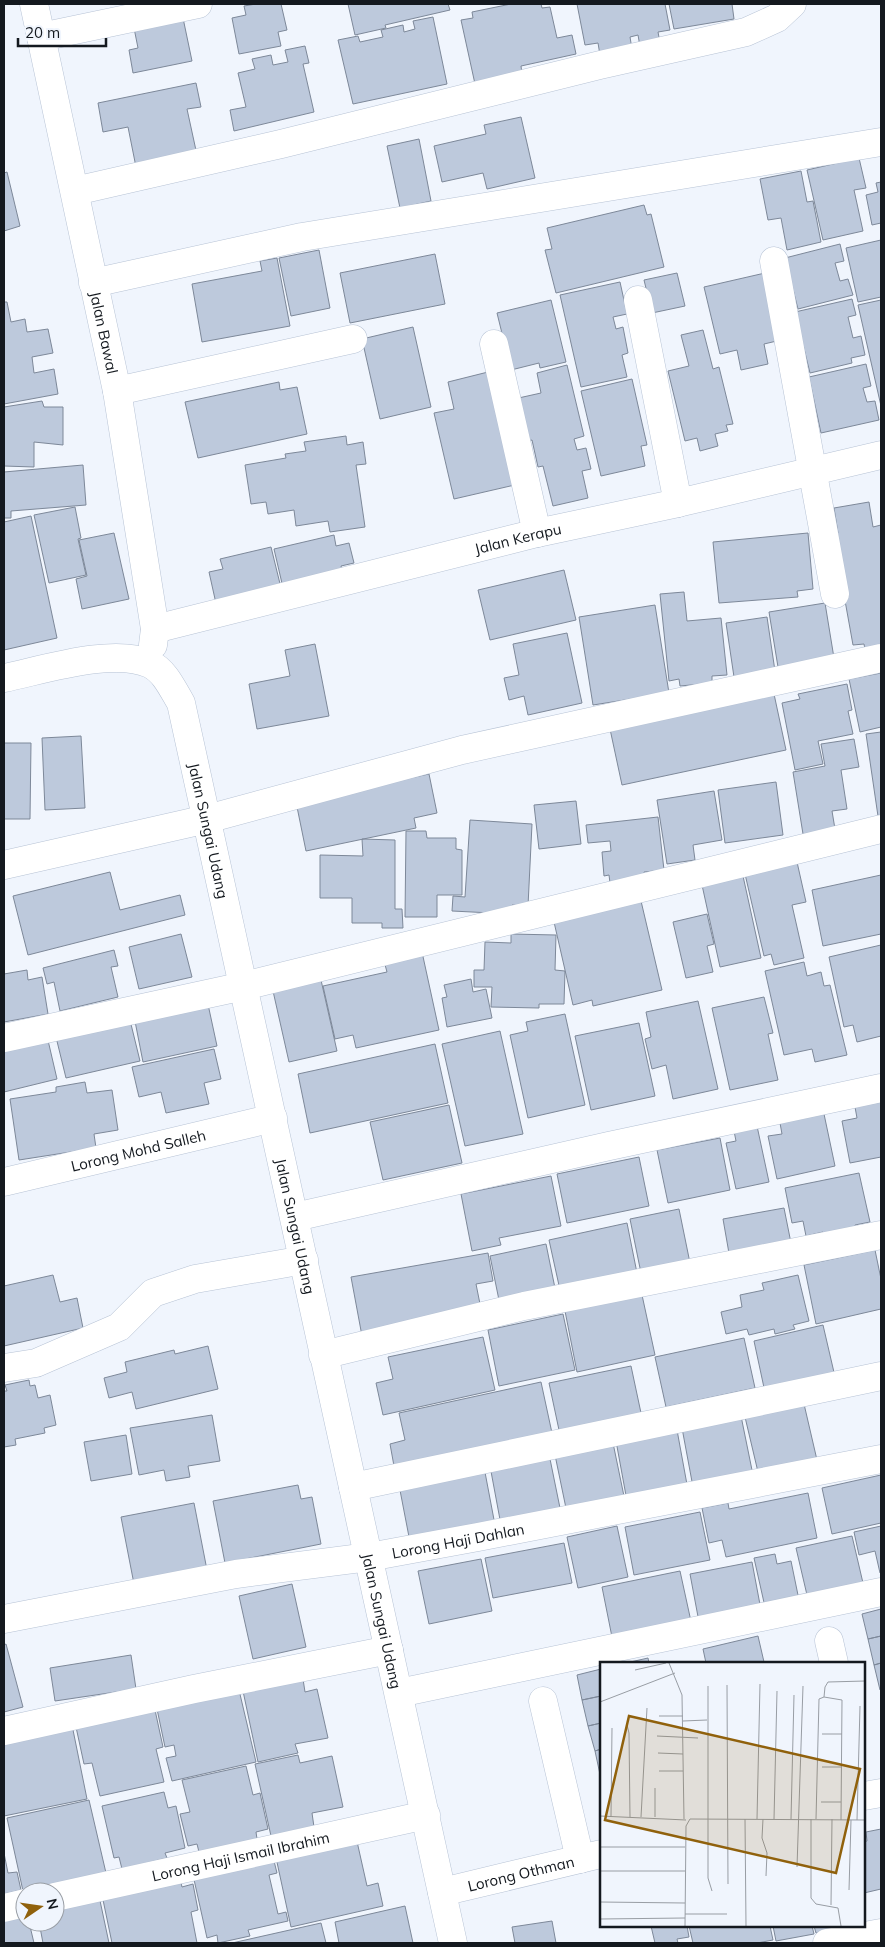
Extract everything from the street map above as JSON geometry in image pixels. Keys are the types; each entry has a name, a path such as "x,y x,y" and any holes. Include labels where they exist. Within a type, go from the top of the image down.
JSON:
{"street":[{"name":"Jalan Bawal","path":"34,4 117,391 155,629 152,665"},
{"path":"42,37 198,4"},
{"path":"75,192 281,144 600,65 746,32 777,18 792,4"},
{"path":"93,283 302,237 881,142"},
{"path":"774,261 835,594"},
{"path":"638,300 678,503"},
{"path":"117,391 353,339"},
{"path":"494,344 538,533"},
{"name":"Jalan Kerapu","path":"155,629 538,533 678,503 881,455"},
{"name":"Jalan Sungai Udang","path":"4,678 104,657 130,658 152,665 168,680 181,703 453,1943"},
{"path":"4,865 207,819 462,750 881,658"},
{"path":"4,1038 244,986 881,829"},
{"path":"295,1217 609,1146 881,1088"},
{"name":"Lorong Mohd Salleh","path":"4,1182 273,1118"},
{"path":"323,1355 524,1306 881,1235"},
{"path":"4,1368 36,1363 119,1326 153,1293 195,1278 304,1260"},
{"path":"354,1487 881,1376"},
{"name":"Lorong Haji Dahlan","path":"4,1619 236,1574 369,1557 881,1459"},
{"path":"399,1693 881,1592"},
{"path":"4,1730 389,1650"},
{"path":"543,1701 591,1856"},
{"path":"865,1796 881,1793"},
{"name":"Lorong Haji Ismail Ibrahim","path":"65,1894 426,1815"},
{"name":"Lorong Othman","path":"442,1892 591,1856"},
{"path":"827,1943 881,1933"}],"building":[{"path":"281,4 287,30 278,32 281,46 239,54 232,18 246,15 244,6"},
{"path":"348,4 448,4 450,10 385,25 386,28 355,35"},
{"path":"511,4 541,4 542,8 550,7 557,38 572,35 576,54 521,66 522,74 475,84 461,20 473,18 472,12"},
{"path":"577,4 665,4 670,30 658,32 661,48 641,52 638,35 630,37 633,55 601,61 598,43 585,45"},
{"path":"669,4 732,4 734,19 674,29"},
{"path":"433,17 447,84 353,104 338,40 358,36 360,42 383,37 381,30 403,25 404,32 415,29 413,21"},
{"path":"183,18 192,61 133,73 129,50 138,48 134,28"},
{"path":"305,46 309,63 303,64 314,112 234,131 230,110 246,107 238,73 255,69 252,59 271,55 273,65 288,62 285,50"},
{"path":"196,83 201,107 187,109 197,155 136,167 128,127 103,132 98,103"},
{"path":"521,117 535,178 487,189 483,173 442,182 434,146 486,134 484,125"},
{"path":"419,139 431,201 400,208 387,146"},
{"path":"859,158 866,188 854,190 863,231 823,240 807,170"},
{"path":"801,171 807,202 813,201 821,242 787,250 781,218 768,220 760,179"},
{"path":"7,172 20,226 4,231 4,173"},
{"path":"881,182 881,223 872,225 866,195 878,192 876,183"},
{"path":"644,205 647,215 651,214 664,267 556,293 545,250 552,249 547,228"},
{"path":"881,240 881,297 858,302 846,248"},
{"path":"840,244 844,261 835,263 840,281 848,279 853,295 798,309 785,258"},
{"path":"319,250 330,308 291,316 279,258"},
{"path":"435,254 445,304 350,323 340,273"},
{"path":"277,258 290,326 202,342 192,284 262,271 260,261"},
{"path":"677,273 685,306 652,313 644,280"},
{"path":"765,273 781,340 764,344 768,364 741,370 737,350 720,354 704,287"},
{"path":"620,282 627,314 613,317 616,329 623,327 628,353 622,355 627,377 581,387 560,295"},
{"path":"852,299 856,315 848,317 853,338 861,336 865,355 851,358 852,363 810,373 795,312"},
{"path":"551,300 566,362 540,368 539,363 511,370 497,313"},
{"path":"881,300 881,406 858,305"},
{"path":"4,302 7,302 11,322 25,319 27,332 48,329 53,353 32,357 34,373 54,369 58,394 4,404"},
{"path":"413,327 431,407 380,419 362,339"},
{"path":"703,330 713,369 719,367 733,424 726,425 728,431 715,434 718,446 700,451 697,438 685,441 668,371 689,366 681,335"},
{"path":"866,364 871,386 863,388 867,402 875,401 879,420 821,433 809,377"},
{"path":"567,365 584,436 574,439 577,450 586,448 591,469 582,471 588,498 553,506 543,466 538,467 532,440 524,442 514,399 541,393 537,373"},
{"path":"492,371 519,484 454,499 434,413 454,409 448,382"},
{"path":"632,379 647,445 641,446 645,466 601,476 581,391"},
{"path":"279,382 280,390 297,387 307,434 198,458 185,402"},
{"path":"42,401 44,407 63,407 63,445 34,442 34,467 4,466 4,407"},
{"path":"346,436 347,445 363,442 366,464 356,465 365,527 330,532 328,521 296,526 294,510 268,514 266,502 251,504 245,465 286,458 285,454 306,451 304,442"},
{"path":"83,465 86,505 11,511 11,518 4,518 4,472"},
{"path":"869,502 873,527 881,525 881,653 866,655 864,644 853,645 833,534 838,533 834,508"},
{"path":"75,507 81,538 78,539 86,575 49,583 34,515"},
{"path":"31,516 57,638 4,650 4,522"},
{"path":"114,533 129,599 82,609 76,579 87,576 79,540"},
{"path":"808,533 813,589 797,591 798,597 719,603 713,542"},
{"path":"334,535 336,546 349,543 354,563 341,566 344,578 284,592 274,549"},
{"path":"271,547 283,596 217,608 209,572 223,569 220,559"},
{"path":"564,570 576,620 490,640 478,590"},
{"path":"684,592 687,621 721,618 727,675 712,676 712,683 680,686 679,679 669,681 660,594"},
{"path":"825,603 834,658 778,667 769,612"},
{"path":"655,605 669,693 593,705 579,617"},
{"path":"767,617 775,671 734,677 726,623"},
{"path":"567,633 582,703 528,715 524,696 509,700 504,678 519,675 513,644"},
{"path":"315,644 329,716 257,729 249,684 290,676 285,650"},
{"path":"881,673 881,727 860,732 849,679"},
{"path":"847,684 852,710 848,711 853,734 818,741 823,764 795,770 782,703 800,699 798,694"},
{"path":"774,694 786,750 622,785 610,729"},
{"path":"881,732 881,823 879,823 866,734"},
{"path":"81,736 85,808 45,810 42,738"},
{"path":"854,739 859,767 841,770 847,809 832,811 835,829 803,834 793,772 825,766 821,744"},
{"path":"4,743 31,743 30,819 4,819"},
{"path":"429,774 437,813 414,818 416,828 306,851 296,802"},
{"path":"776,782 783,835 725,843 718,790"},
{"path":"714,791 722,840 693,845 695,860 667,864 657,800"},
{"path":"576,801 581,844 539,849 534,805"},
{"path":"658,817 664,870 644,872 645,879 610,883 609,875 604,876 602,852 611,851 610,841 588,843 586,825"},
{"path":"470,820 532,824 528,906 512,905 512,914 452,911 453,896 465,897"},
{"path":"406,831 426,831 427,838 456,838 456,849 462,850 462,895 437,895 437,917 405,917"},
{"path":"362,839 395,840 395,909 402,909 403,928 382,928 382,923 352,923 352,898 320,898 320,855 363,856"},
{"path":"797,862 806,902 792,905 804,958 774,965 771,954 764,956 745,874"},
{"path":"110,872 120,910 180,895 185,915 28,955 13,896"},
{"path":"881,875 881,934 823,946 812,890"},
{"path":"743,876 761,958 720,967 702,885"},
{"path":"641,901 662,990 593,1006 592,1000 573,1005 554,922"},
{"path":"707,914 714,944 707,946 713,972 686,978 673,922"},
{"path":"181,934 192,977 139,989 129,947"},
{"path":"511,934 556,935 555,970 565,971 564,1004 539,1004 539,1008 491,1007 492,987 474,987 474,970 484,970 485,942 511,943"},
{"path":"881,945 881,1036 857,1042 853,1025 844,1027 829,957"},
{"path":"114,950 118,966 111,967 118,997 60,1011 54,982 47,984 43,968"},
{"path":"422,952 439,1030 356,1048 353,1035 335,1039 323,986 387,972 384,961"},
{"path":"804,962 807,976 821,972 824,986 830,985 847,1055 815,1062 812,1049 784,1055 765,971"},
{"path":"27,970 28,980 42,977 48,1014 4,1022 4,974"},
{"path":"471,979 473,992 486,989 492,1018 447,1027 442,998 447,997 444,985"},
{"path":"321,980 337,1051 289,1062 273,991"},
{"path":"206,995 217,1046 143,1062 133,1011"},
{"path":"764,997 773,1033 768,1034 778,1080 730,1090 712,1008"},
{"path":"698,1001 718,1089 673,1099 666,1065 652,1069 645,1039 651,1037 646,1012"},
{"path":"565,1014 585,1105 528,1118 510,1035 528,1031 526,1022"},
{"path":"129,1016 140,1061 66,1078 55,1033"},
{"path":"639,1023 655,1096 591,1110 575,1036"},
{"path":"500,1031 523,1134 465,1146 442,1044"},
{"path":"47,1036 57,1079 4,1092 4,1051"},
{"path":"435,1044 448,1103 310,1133 298,1074"},
{"path":"214,1049 221,1079 204,1083 209,1104 166,1113 161,1092 139,1097 132,1067"},
{"path":"85,1082 87,1093 112,1090 118,1130 94,1134 96,1148 19,1160 10,1099 56,1092 56,1087"},
{"path":"881,1102 881,1157 850,1163 842,1121 857,1118 855,1107"},
{"path":"449,1105 462,1163 383,1180 370,1122"},
{"path":"824,1114 835,1166 777,1179 768,1136 782,1134 780,1123"},
{"path":"757,1126 769,1182 736,1189 726,1143 736,1141 734,1131"},
{"path":"720,1138 730,1190 668,1203 657,1150"},
{"path":"639,1157 649,1206 567,1223 557,1174"},
{"path":"859,1173 870,1222 855,1225 857,1236 825,1242 823,1232 806,1236 803,1221 792,1223 785,1188"},
{"path":"551,1176 561,1226 499,1238 501,1245 472,1251 461,1194"},
{"path":"784,1208 792,1248 730,1259 723,1219"},
{"path":"679,1209 690,1263 641,1273 630,1219"},
{"path":"627,1223 637,1273 560,1290 549,1240"},
{"path":"546,1244 556,1293 500,1305 490,1256"},
{"path":"875,1250 881,1279 881,1309 816,1324 804,1265"},
{"path":"488,1253 493,1281 476,1284 482,1314 362,1336 351,1277"},
{"path":"53,1275 60,1302 77,1298 83,1328 4,1346 4,1286"},
{"path":"798,1275 809,1321 793,1325 795,1329 775,1334 774,1329 749,1335 747,1329 726,1334 721,1312 742,1307 740,1295 764,1290 762,1283"},
{"path":"642,1295 655,1355 577,1372 565,1311"},
{"path":"563,1314 575,1370 499,1386 488,1330"},
{"path":"823,1325 836,1381 766,1397 754,1341"},
{"path":"483,1337 495,1390 383,1415 376,1383 393,1379 388,1357"},
{"path":"744,1338 755,1388 666,1407 655,1357"},
{"path":"208,1346 218,1389 136,1409 132,1392 109,1398 104,1378 127,1372 125,1362 174,1350 175,1354"},
{"path":"631,1366 641,1413 559,1430 549,1383"},
{"path":"29,1380 30,1386 35,1385 38,1398 50,1395 56,1425 44,1428 45,1433 15,1439 16,1445 4,1447 4,1391 7,1391 5,1385"},
{"path":"541,1382 552,1433 394,1466 390,1444 405,1440 399,1413"},
{"path":"804,1404 817,1460 758,1472 745,1417"},
{"path":"212,1415 220,1461 188,1466 190,1477 166,1481 164,1470 139,1475 130,1428"},
{"path":"741,1416 753,1475 693,1487 682,1428"},
{"path":"677,1430 688,1490 627,1501 616,1441"},
{"path":"126,1435 132,1474 91,1481 84,1442"},
{"path":"613,1443 625,1501 567,1513 555,1455"},
{"path":"549,1454 561,1513 501,1525 490,1466"},
{"path":"484,1467 495,1525 410,1542 399,1485"},
{"path":"881,1475 881,1523 832,1534 822,1488"},
{"path":"298,1485 301,1499 312,1497 321,1544 225,1563 213,1501"},
{"path":"808,1493 817,1538 726,1557 722,1540 709,1543 702,1508 728,1503 729,1509"},
{"path":"194,1503 207,1570 134,1584 121,1517"},
{"path":"700,1512 710,1560 634,1575 625,1527"},
{"path":"617,1526 628,1577 578,1588 567,1537"},
{"path":"881,1526 880,1573 875,1551 859,1555 854,1532"},
{"path":"852,1536 863,1583 807,1595 796,1548"},
{"path":"564,1543 572,1583 493,1598 485,1558"},
{"path":"775,1554 777,1564 791,1561 799,1600 765,1607 754,1558"},
{"path":"481,1559 492,1611 429,1624 418,1571"},
{"path":"752,1562 761,1610 699,1622 690,1574"},
{"path":"680,1571 692,1626 613,1642 602,1587"},
{"path":"292,1584 306,1647 253,1659 239,1596"},
{"path":"881,1609 881,1636 868,1639 862,1614"},
{"path":"758,1636 764,1662 706,1662 703,1649"},
{"path":"881,1636 881,1663 874,1665 868,1639"},
{"path":"6,1644 23,1707 4,1712 4,1645"},
{"path":"131,1655 136,1689 55,1701 50,1668"},
{"path":"648,1658 649,1662 630,1662"},
{"path":"881,1663 881,1689 880,1690 874,1665"},
{"path":"600,1669 600,1696 582,1700 577,1675"},
{"path":"303,1679 305,1692 317,1689 328,1738 295,1744 298,1753 258,1762 243,1691"},
{"path":"239,1690 256,1762 172,1781 166,1758 176,1756 174,1745 165,1747 157,1709"},
{"path":"600,1696 600,1723 588,1726 582,1700"},
{"path":"155,1710 163,1747 156,1749 164,1782 100,1796 92,1763 84,1764 76,1727"},
{"path":"600,1723 600,1749 595,1751 588,1726"},
{"path":"72,1725 87,1799 4,1816 4,1739"},
{"path":"600,1749 600,1774 595,1751"},
{"path":"298,1755 300,1763 332,1756 343,1807 312,1813 314,1827 271,1836 255,1764"},
{"path":"246,1766 253,1795 260,1793 268,1829 256,1832 257,1839 199,1852 197,1844 188,1846 180,1814 190,1812 182,1780"},
{"path":"164,1792 168,1808 176,1806 185,1848 165,1853 167,1858 122,1869 119,1857 114,1858 102,1806"},
{"path":"89,1800 106,1873 64,1882 21,1882 7,1818"},
{"path":"881,1829 881,1889 865,1893 865,1842 867,1841 866,1832"},
{"path":"356,1837 367,1886 378,1883 383,1906 291,1927 275,1853"},
{"path":"4,1853 8,1873 17,1872 19,1882 15,1882 15,1891 4,1894"},
{"path":"273,1857 277,1873 269,1875 278,1914 286,1912 288,1921 248,1930 250,1936 218,1943 217,1935 207,1938 193,1875"},
{"path":"180,1879 182,1887 193,1884 198,1910 191,1912 197,1943 112,1943 102,1895"},
{"path":"99,1896 109,1943 43,1943 41,1932 65,1932 65,1903"},
{"path":"405,1906 413,1943 339,1943 335,1922"},
{"path":"15,1913 15,1932 31,1932 34,1943 4,1943 4,1914"},
{"path":"552,1921 556,1943 515,1943 512,1927"},
{"path":"321,1923 326,1943 232,1943"},
{"path":"651,1927 687,1927 689,1937 677,1939 678,1943 655,1943"},
{"path":"689,1927 770,1927 773,1940 757,1943 693,1943"},
{"path":"773,1927 812,1927 814,1934 776,1941"},
{"path":"814,1927 844,1927 816,1933"}]}
